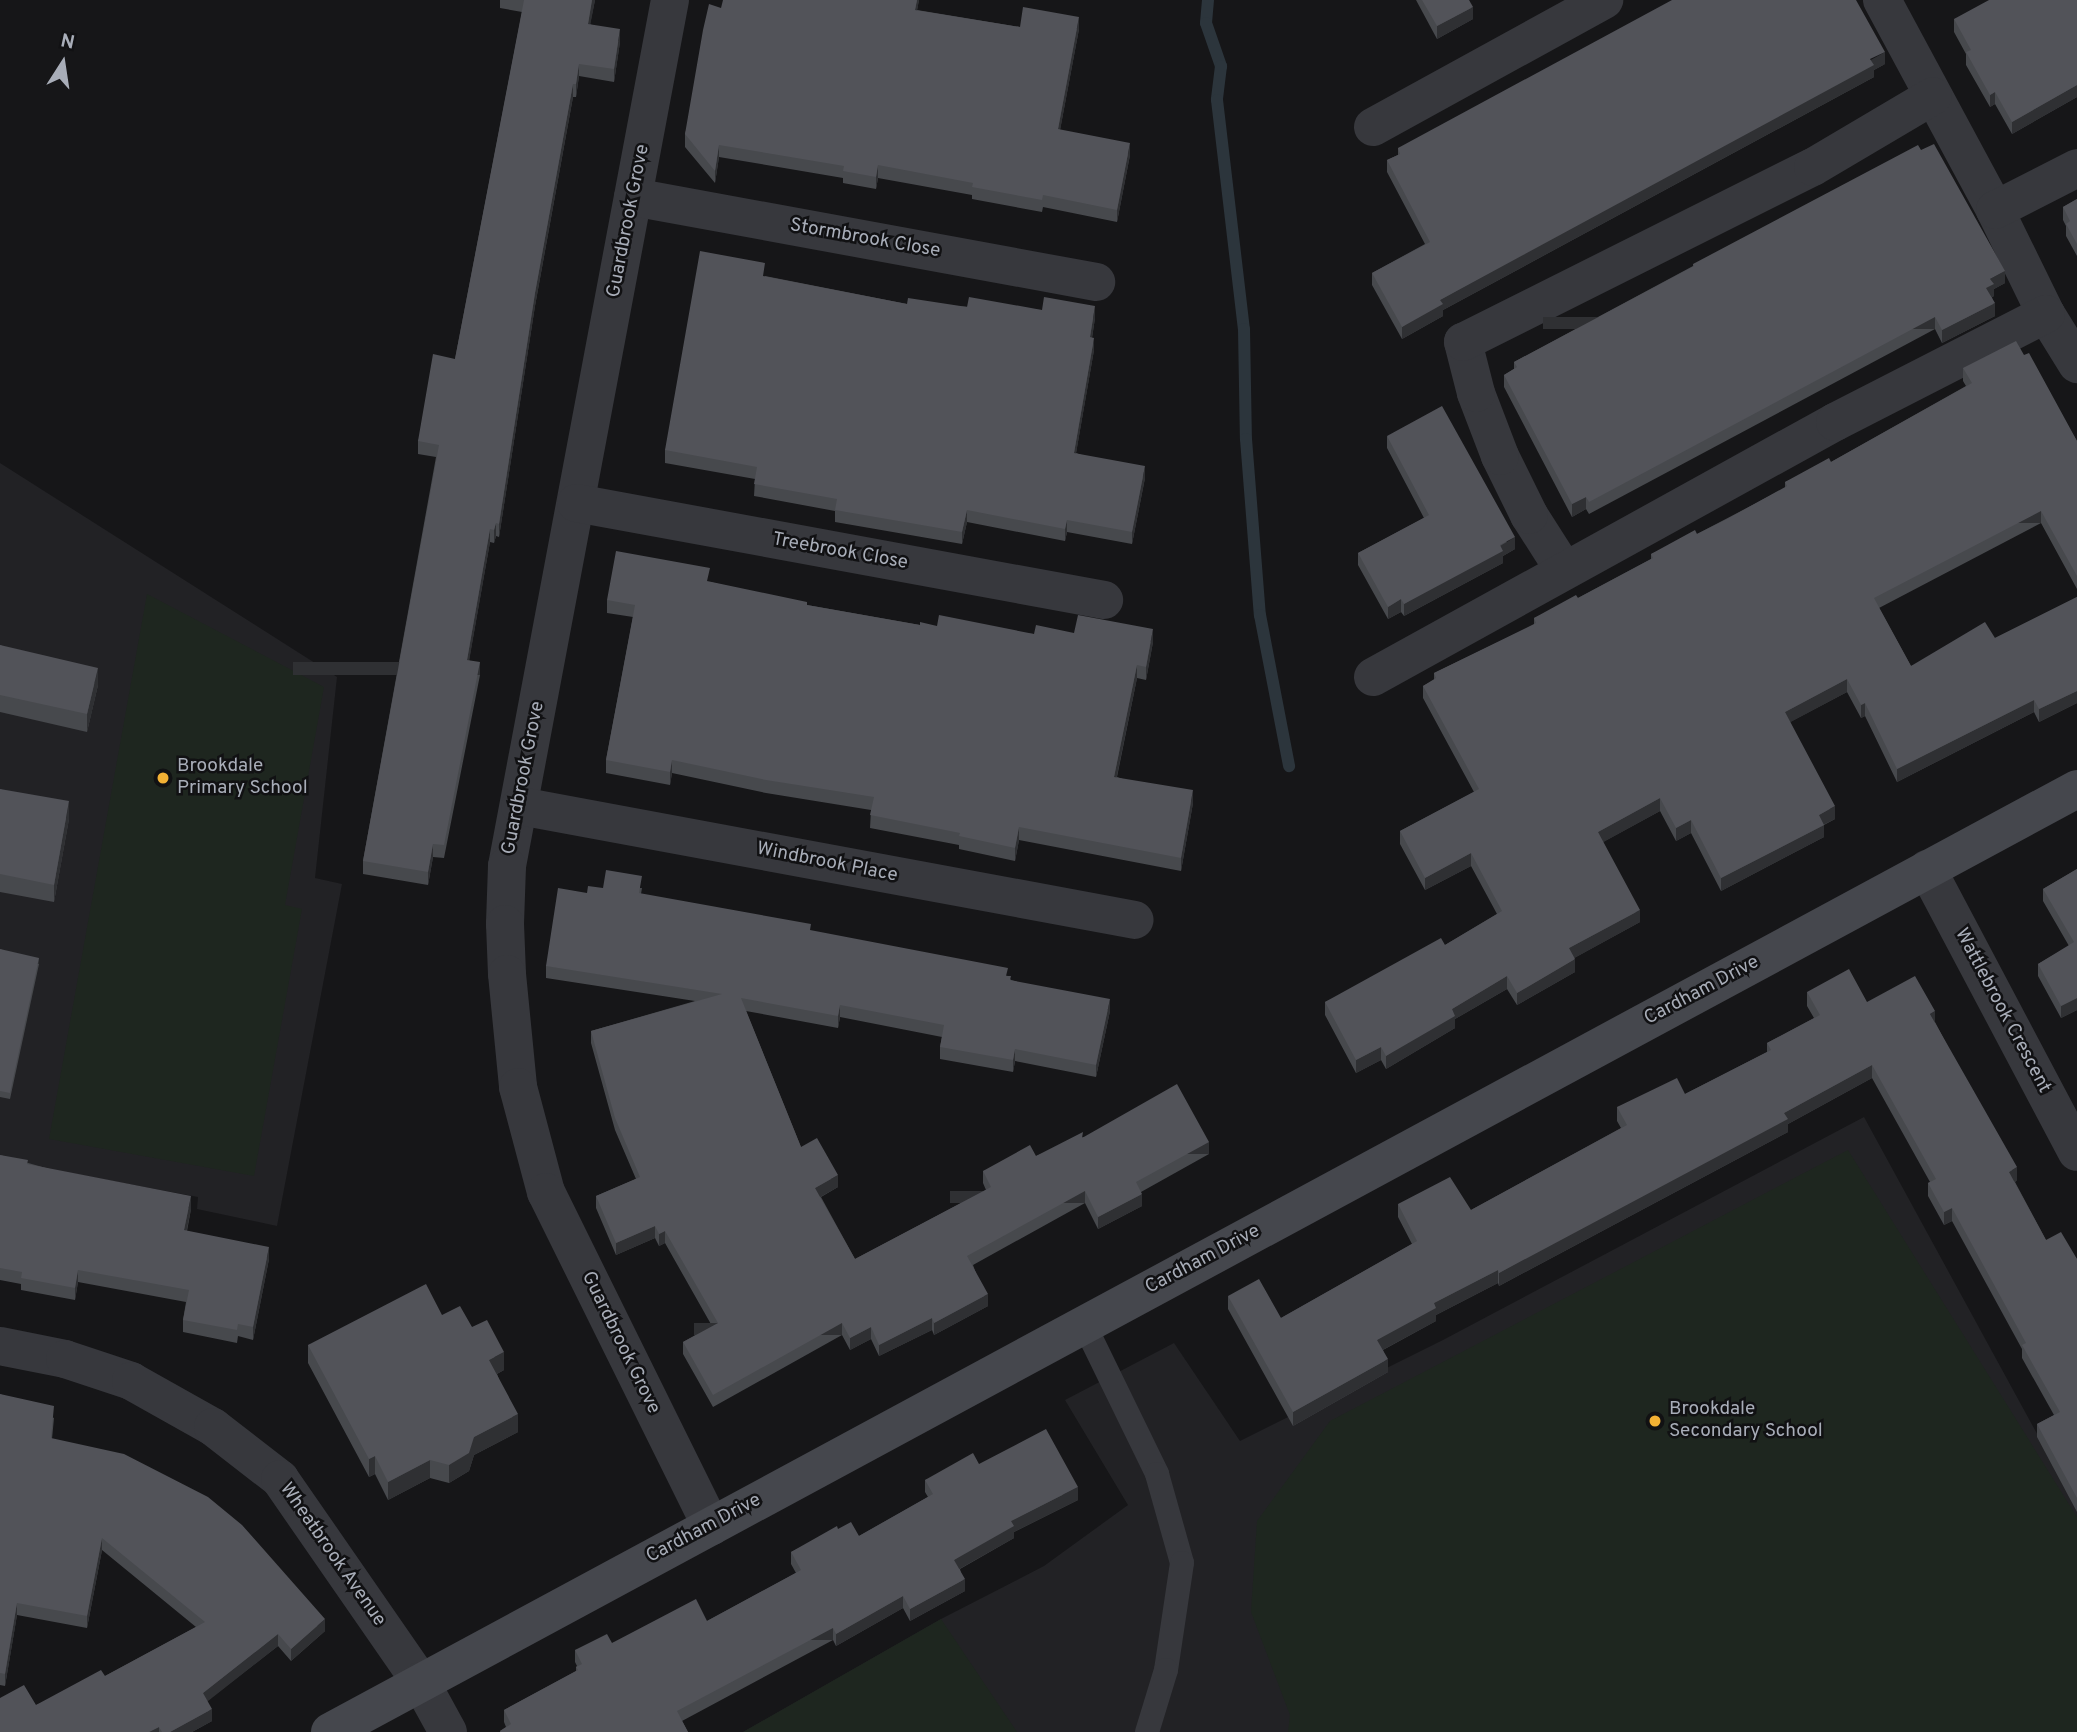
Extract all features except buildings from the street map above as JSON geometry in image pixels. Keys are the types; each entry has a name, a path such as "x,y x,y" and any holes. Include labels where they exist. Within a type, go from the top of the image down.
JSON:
{"street":[{"name":"Guardbrook Grove","path":"670,0 508,866 507,974 518,1087 546,1192 711,1526"},
{"path":"1373,127 1604,0"},
{"path":"1890,3 1933,96 1995,210 2046,314 2077,364"},
{"path":"1564,570 1529,515 1500,456 1476,393 1463,342 1813,167 1933,96"},
{"path":"1995,210 2077,168"},
{"name":"Stormbrook Close","path":"633,197 1096,282"},
{"path":"1373,677 1835,422 2046,314"},
{"name":"Treebrook Close","path":"576,503 1104,600"},
{"name":"Cardham Drive","path":"330,1732 420,1681 2077,789"},
{"name":"Windbrook Place","path":"520,806 1135,920"},
{"name":"Wattlebrook Crescent","path":"1927,869 2077,1152"},
{"name":"Wheatbrook Avenue","path":"0,1346 65,1359 131,1381 212,1427 280,1479 420,1681 448,1732"}],"lane":[{"path":"1084,1324 1157,1474 1182,1563 1166,1670 1147,1732"}],"shaded area":[{"name":"Brookdale Primary School","path":"0,463 337,677 315,878 342,884 277,1226 197,1209 198,1197 0,1160"},
{"path":"147,594 324,687 285,905 302,909 254,1176 49,1139"},
{"name":"Brookdale Secondary School","path":"1864,1117 2077,1507 2077,1732 743,1732 941,1619 1044,1566 1128,1505 1065,1400 1174,1343 1240,1441 1443,1340"},
{"name":"Brookdale Secondary School","path":"1848,1150 2077,1517 2077,1732 1288,1732 1290,1715 1251,1612 1257,1521 1330,1421"},
{"path":"941,1619 1017,1732 743,1732"}],"waterway":[{"path":"1208,0 1206,23 1221,66 1217,100 1244,329 1246,439 1260,615 1289,766"}],"place":[{"name":"Brookdale Primary School","path":"163,778"},
{"name":"Brookdale Secondary School","path":"1655,1421"}]}
